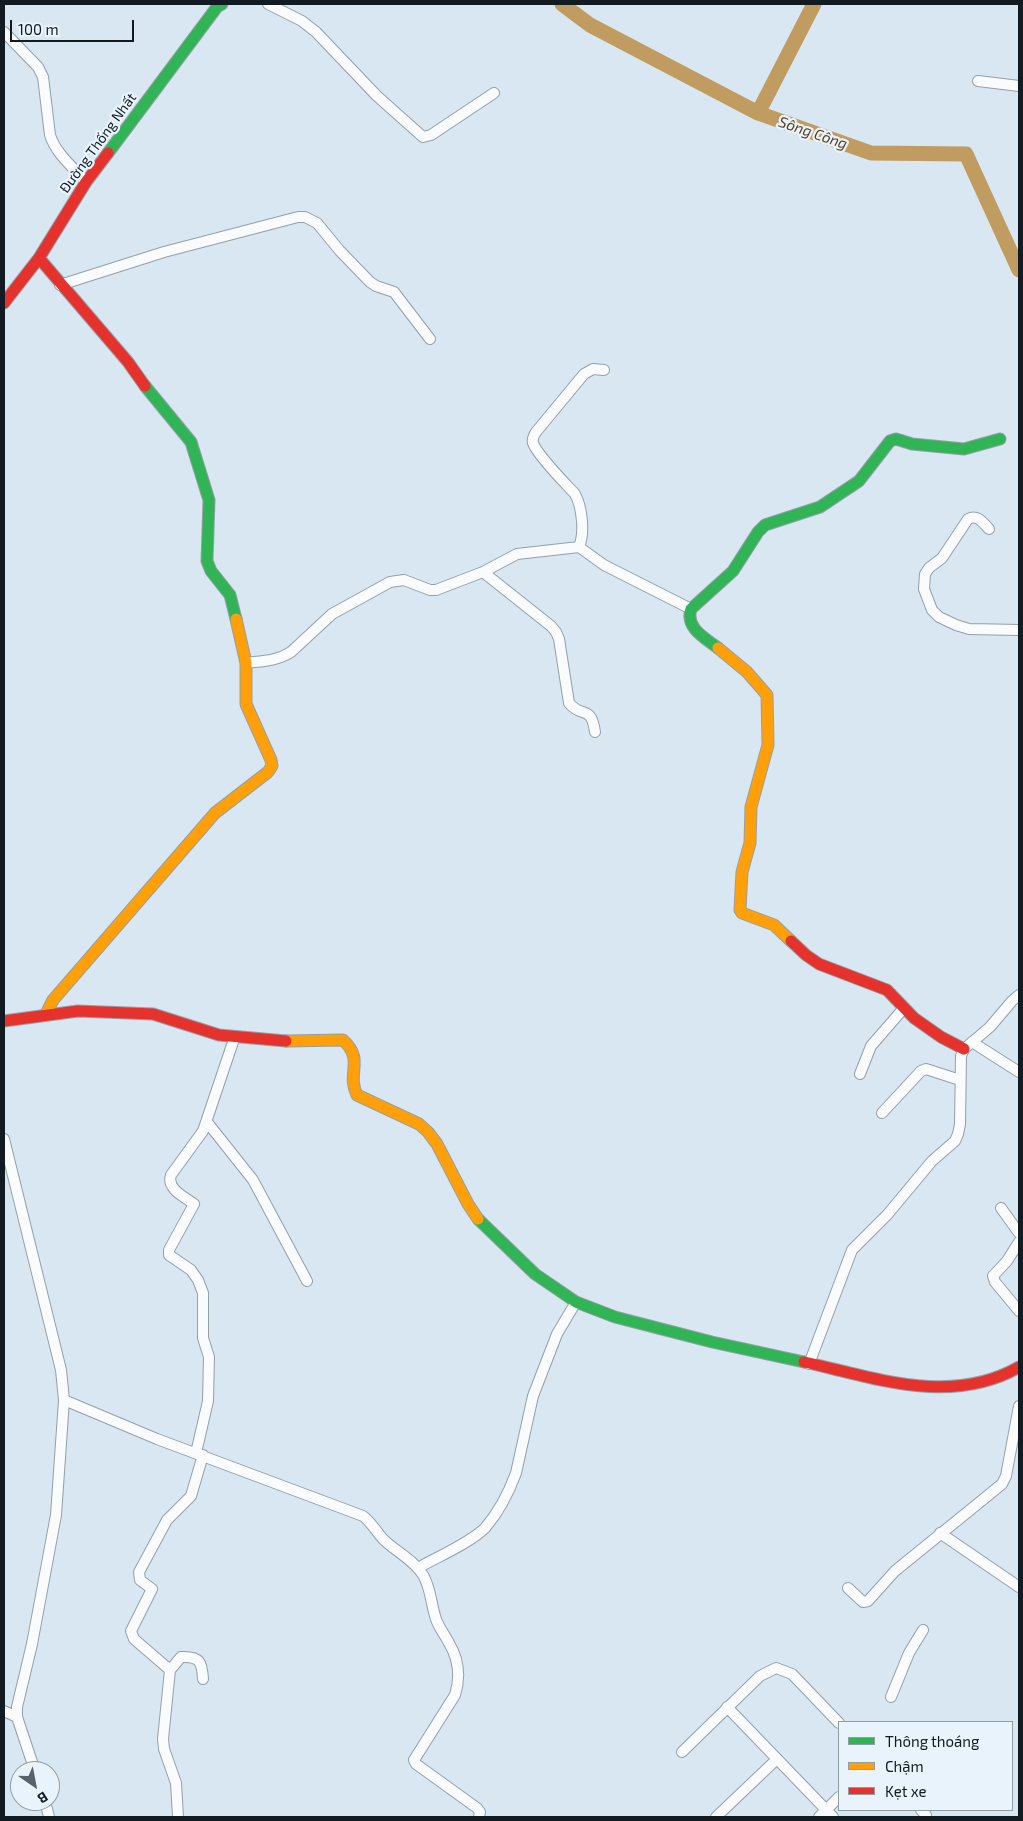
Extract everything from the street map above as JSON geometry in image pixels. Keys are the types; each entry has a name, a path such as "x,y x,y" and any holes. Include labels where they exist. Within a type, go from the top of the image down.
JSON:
{"street":[{"name":"Đường Thống Nhất","path":"4,303 39,258 86,182 217,7 222,4"},
{"path":"268,4 302,21 316,32 378,96 423,137 431,135 494,93"},
{"path":"4,32 38,67 43,77 50,135 57,150 86,182"},
{"path":"978,80 1019,86"},
{"path":"60,285 164,252 305,216 317,223 340,251 370,282 394,292 430,339"},
{"path":"39,258 60,285 128,362 162,409 186,434 191,442 209,500 207,561 212,575 226,588 230,596 246,663 246,704 272,766 268,772 215,813 54,1000 46,1014"},
{"path":"579,547 581,539 578,501 539,453 533,444 533,438 584,374 593,369 604,370"},
{"path":"1000,439 964,448 912,444 896,439 890,442 885,446 866,475 820,507 765,525 758,532 733,571 691,609 689,616 691,626 747,672 768,694 768,745 751,806 750,843 742,872 740,910 742,913 774,925 818,964 887,990 914,1018 941,1037 968,1045 1019,1072"},
{"path":"989,529 977,517 973,516 968,519 942,558 929,568 925,574 924,589 932,610 939,617 956,625 969,629 1019,630"},
{"path":"246,663 275,660 283,657 291,652 332,614 390,582 404,580 430,590 436,590 483,572 517,554 579,547 604,566 691,609"},
{"path":"483,572 556,632 559,639 568,704 572,708 590,715 595,732"},
{"path":"809,1364 852,1250 887,1215 932,1161 955,1141 960,1124 959,1064 968,1045 990,1027 1019,995"},
{"path":"860,1074 871,1046 904,1008"},
{"path":"4,1021 46,1014 86,1011 153,1014 211,1033 278,1041 343,1040 350,1045 356,1059 352,1084 353,1090 357,1095 420,1124 437,1144 477,1218 488,1231 535,1274 576,1302 624,1320 712,1342 914,1386 938,1387 985,1384 1005,1376 1019,1367"},
{"path":"170,1670 134,1639 131,1635 132,1626 152,1589 140,1580 139,1572 167,1520 191,1496 208,1401 209,1357 203,1338 203,1293 198,1280 191,1270 169,1255 169,1250 194,1204 175,1190 169,1180 198,1139 207,1122 235,1036"},
{"path":"882,1113 921,1071 926,1069 960,1080"},
{"path":"207,1122 254,1180 307,1281"},
{"path":"4,1139 61,1370 64,1400 56,1515 29,1656 18,1699 17,1717 32,1761"},
{"path":"1001,1208 1019,1232"},
{"path":"1019,1242 1007,1261 992,1276 1019,1311"},
{"path":"418,1568 472,1538 484,1529 494,1516 516,1473 533,1396 557,1334 576,1302"},
{"path":"64,1400 157,1439 363,1516 370,1521 384,1540 418,1568 424,1576 436,1620 450,1643 458,1663 459,1672 455,1695 414,1760 416,1764 477,1808 480,1812 479,1817"},
{"path":"848,1588 859,1600 863,1602 868,1601 894,1571 940,1533 996,1492 1006,1476 1019,1406"},
{"path":"940,1533 1019,1587"},
{"path":"891,1697 909,1653 922,1630"},
{"path":"178,1817 176,1783 164,1749 163,1739 170,1670 181,1657 198,1660 202,1666 203,1679"},
{"path":"682,1752 726,1707 760,1676 776,1668 792,1674 838,1723"},
{"path":"726,1707 826,1815 838,1798"},
{"path":"4,1711 17,1717"},
{"path":"716,1817 777,1760"}],"waterway":[{"name":"Sông Công","path":"562,4 590,25 758,113 871,153 966,154 1019,270"},
{"path":"758,113 814,4"}],"traffic: fast":[{"path":"108,153 217,7 222,4"},
{"path":"145,386 191,442 209,500 207,561 211,571 230,595 236,619"},
{"path":"718,648 693,627 690,616 691,609 733,571 758,532 765,525 820,507 859,481 890,441 896,439 912,444 964,449 1000,439"},
{"path":"478,1219 535,1274 576,1302 615,1317 712,1342 804,1362"}],"traffic: slow":[{"path":"46,1014 53,1000 215,813 268,772 272,766 246,704 246,663 236,619"},
{"path":"718,648 747,672 767,695 768,745 751,807 750,843 742,872 740,910 742,913 774,925 791,941"},
{"path":"286,1041 343,1040 353,1054 353,1080 357,1095 419,1124 428,1132 437,1144 468,1204 478,1219"}],"traffic: jam":[{"path":"4,303 39,258 86,182 108,153"},
{"path":"39,258 128,362 145,386"},
{"path":"791,941 819,964 887,990 914,1018 941,1037 964,1049"},
{"path":"4,1021 78,1011 153,1014 219,1035 286,1041"},
{"path":"804,1362 886,1381 940,1387 967,1385 993,1379 1019,1367"}]}
